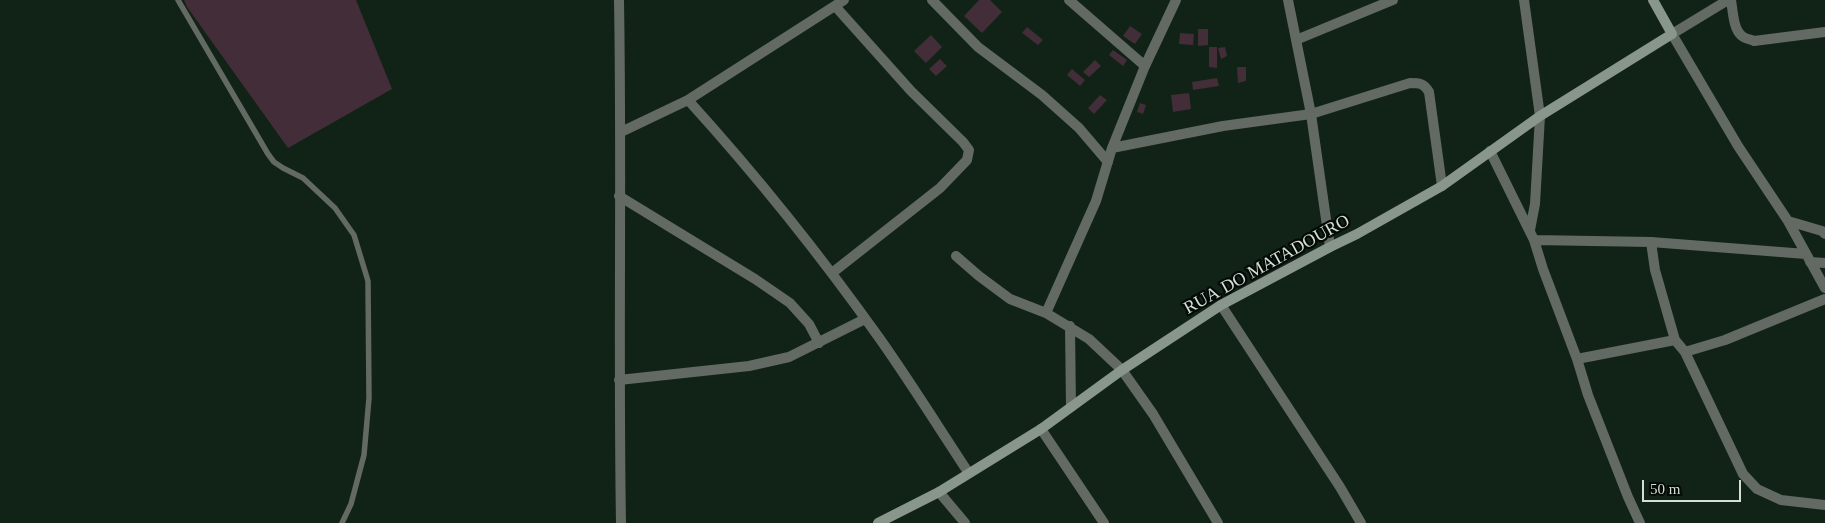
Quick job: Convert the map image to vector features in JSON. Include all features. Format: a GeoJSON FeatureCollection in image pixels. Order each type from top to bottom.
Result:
{"type":"FeatureCollection","features":[{"type":"Feature","properties":{"kind":"street"},"geometry":{"type":"LineString","coordinates":[[619,0],[621,132],[618,380],[621,523]]}},
{"type":"Feature","properties":{"kind":"street"},"geometry":{"type":"LineString","coordinates":[[932,0],[978,47],[1042,95],[1079,128],[1108,162]]}},
{"type":"Feature","properties":{"kind":"street"},"geometry":{"type":"LineString","coordinates":[[1069,0],[1145,66]]}},
{"type":"Feature","properties":{"kind":"street"},"geometry":{"type":"LineString","coordinates":[[1046,313],[1096,201],[1112,148],[1145,66],[1176,0]]}},
{"type":"Feature","properties":{"kind":"street"},"geometry":{"type":"LineString","coordinates":[[1288,0],[1312,114],[1330,246]]}},
{"type":"Feature","properties":{"kind":"street"},"geometry":{"type":"LineString","coordinates":[[1296,40],[1393,0]]}},
{"type":"Feature","properties":{"kind":"street"},"geometry":{"type":"LineString","coordinates":[[1524,0],[1540,116],[1532,235]]}},
{"type":"Feature","properties":{"kind":"street"},"geometry":{"type":"LineString","coordinates":[[1653,0],[1738,146],[1788,221],[1825,288]]}},
{"type":"Feature","properties":{"kind":"street"},"geometry":{"type":"LineString","coordinates":[[1672,34],[1730,0],[1738,31],[1742,37],[1754,41],[1825,32]]}},
{"type":"Feature","properties":{"kind":"street"},"geometry":{"type":"LineString","coordinates":[[621,132],[688,100],[840,3],[911,91],[969,150],[967,160],[940,188],[832,273]]}},
{"type":"Feature","properties":{"kind":"street","name":"RUA DO MATADOURO"},"geometry":{"type":"LineString","coordinates":[[878,523],[939,492],[968,472],[1041,430],[1122,370],[1221,305],[1330,246],[1357,234],[1442,186],[1540,116],[1672,34]]}},
{"type":"Feature","properties":{"kind":"street"},"geometry":{"type":"LineString","coordinates":[[1112,148],[1223,126],[1312,114],[1410,82],[1425,85],[1430,92],[1442,186]]}},
{"type":"Feature","properties":{"kind":"street"},"geometry":{"type":"LineString","coordinates":[[688,100],[716,130],[832,273],[880,339],[968,472]]}},
{"type":"Feature","properties":{"kind":"street"},"geometry":{"type":"LineString","coordinates":[[1490,151],[1532,235],[1588,395],[1628,498],[1640,523]]}},
{"type":"Feature","properties":{"kind":"street"},"geometry":{"type":"LineString","coordinates":[[619,196],[755,279],[790,303],[809,324],[819,343]]}},
{"type":"Feature","properties":{"kind":"street"},"geometry":{"type":"LineString","coordinates":[[1788,221],[1822,230],[1825,234]]}},
{"type":"Feature","properties":{"kind":"street"},"geometry":{"type":"LineString","coordinates":[[1532,235],[1651,242],[1808,258],[1825,263]]}},
{"type":"Feature","properties":{"kind":"street"},"geometry":{"type":"LineString","coordinates":[[1651,242],[1655,270],[1675,340],[1685,352],[1743,474],[1756,489],[1781,500],[1825,505]]}},
{"type":"Feature","properties":{"kind":"street"},"geometry":{"type":"LineString","coordinates":[[956,256],[1010,299],[1046,313],[1089,338],[1122,370],[1153,414],[1218,523]]}},
{"type":"Feature","properties":{"kind":"street"},"geometry":{"type":"LineString","coordinates":[[1685,352],[1725,340],[1825,298]]}},
{"type":"Feature","properties":{"kind":"street"},"geometry":{"type":"LineString","coordinates":[[1221,305],[1340,486],[1361,523]]}},
{"type":"Feature","properties":{"kind":"street"},"geometry":{"type":"LineString","coordinates":[[618,380],[749,366],[789,357],[864,319]]}},
{"type":"Feature","properties":{"kind":"street"},"geometry":{"type":"LineString","coordinates":[[1070,326],[1071,407]]}},
{"type":"Feature","properties":{"kind":"street"},"geometry":{"type":"LineString","coordinates":[[1577,360],[1675,340]]}},
{"type":"Feature","properties":{"kind":"street"},"geometry":{"type":"LineString","coordinates":[[1041,430],[1104,523]]}},
{"type":"Feature","properties":{"kind":"street"},"geometry":{"type":"LineString","coordinates":[[939,492],[965,523]]}},
{"type":"Feature","properties":{"kind":"lane"},"geometry":{"type":"LineString","coordinates":[[178,0],[274,162],[303,178],[335,208],[354,234],[368,281],[369,398],[364,455],[350,504],[342,523]]}},
{"type":"Feature","properties":{"kind":"building"},"geometry":{"type":"Polygon","coordinates":[[[184,0],[356,0],[392,89],[288,148],[187,7],[184,0]]]}},
{"type":"Feature","properties":{"kind":"building"},"geometry":{"type":"Polygon","coordinates":[[[979,0],[990,0],[1002,12],[982,33],[964,16],[979,0]]]}},
{"type":"Feature","properties":{"kind":"building"},"geometry":{"type":"Polygon","coordinates":[[[1130,26],[1142,34],[1135,44],[1123,36],[1130,26]]]}},
{"type":"Feature","properties":{"kind":"building"},"geometry":{"type":"Polygon","coordinates":[[[1027,27],[1043,40],[1038,45],[1022,33],[1027,27]]]}},
{"type":"Feature","properties":{"kind":"building"},"geometry":{"type":"Polygon","coordinates":[[[1198,29],[1208,29],[1208,45],[1198,46],[1198,29]]]}},
{"type":"Feature","properties":{"kind":"building"},"geometry":{"type":"Polygon","coordinates":[[[1180,33],[1194,34],[1193,45],[1179,44],[1180,33]]]}},
{"type":"Feature","properties":{"kind":"building"},"geometry":{"type":"Polygon","coordinates":[[[931,35],[942,47],[926,63],[914,51],[931,35]]]}},
{"type":"Feature","properties":{"kind":"building"},"geometry":{"type":"Polygon","coordinates":[[[1209,47],[1217,47],[1217,68],[1209,67],[1209,47]]]}},
{"type":"Feature","properties":{"kind":"building"},"geometry":{"type":"Polygon","coordinates":[[[1225,47],[1227,56],[1221,59],[1218,48],[1225,47]]]}},
{"type":"Feature","properties":{"kind":"building"},"geometry":{"type":"Polygon","coordinates":[[[1113,50],[1127,60],[1123,66],[1109,55],[1113,50]]]}},
{"type":"Feature","properties":{"kind":"building"},"geometry":{"type":"Polygon","coordinates":[[[940,59],[947,66],[936,76],[929,69],[940,59]]]}},
{"type":"Feature","properties":{"kind":"building"},"geometry":{"type":"Polygon","coordinates":[[[1095,60],[1101,66],[1089,77],[1083,72],[1095,60]]]}},
{"type":"Feature","properties":{"kind":"building"},"geometry":{"type":"Polygon","coordinates":[[[1237,67],[1246,67],[1246,81],[1238,83],[1237,67]]]}},
{"type":"Feature","properties":{"kind":"building"},"geometry":{"type":"Polygon","coordinates":[[[1072,69],[1085,80],[1080,86],[1067,75],[1072,69]]]}},
{"type":"Feature","properties":{"kind":"building"},"geometry":{"type":"Polygon","coordinates":[[[1217,78],[1219,86],[1193,90],[1192,82],[1217,78]]]}},
{"type":"Feature","properties":{"kind":"building"},"geometry":{"type":"Polygon","coordinates":[[[1189,93],[1191,109],[1173,112],[1171,95],[1189,93]]]}},
{"type":"Feature","properties":{"kind":"building"},"geometry":{"type":"Polygon","coordinates":[[[1100,95],[1107,100],[1094,114],[1088,108],[1100,95]]]}},
{"type":"Feature","properties":{"kind":"building"},"geometry":{"type":"Polygon","coordinates":[[[1140,103],[1146,105],[1143,114],[1137,112],[1140,103]]]}}]}
